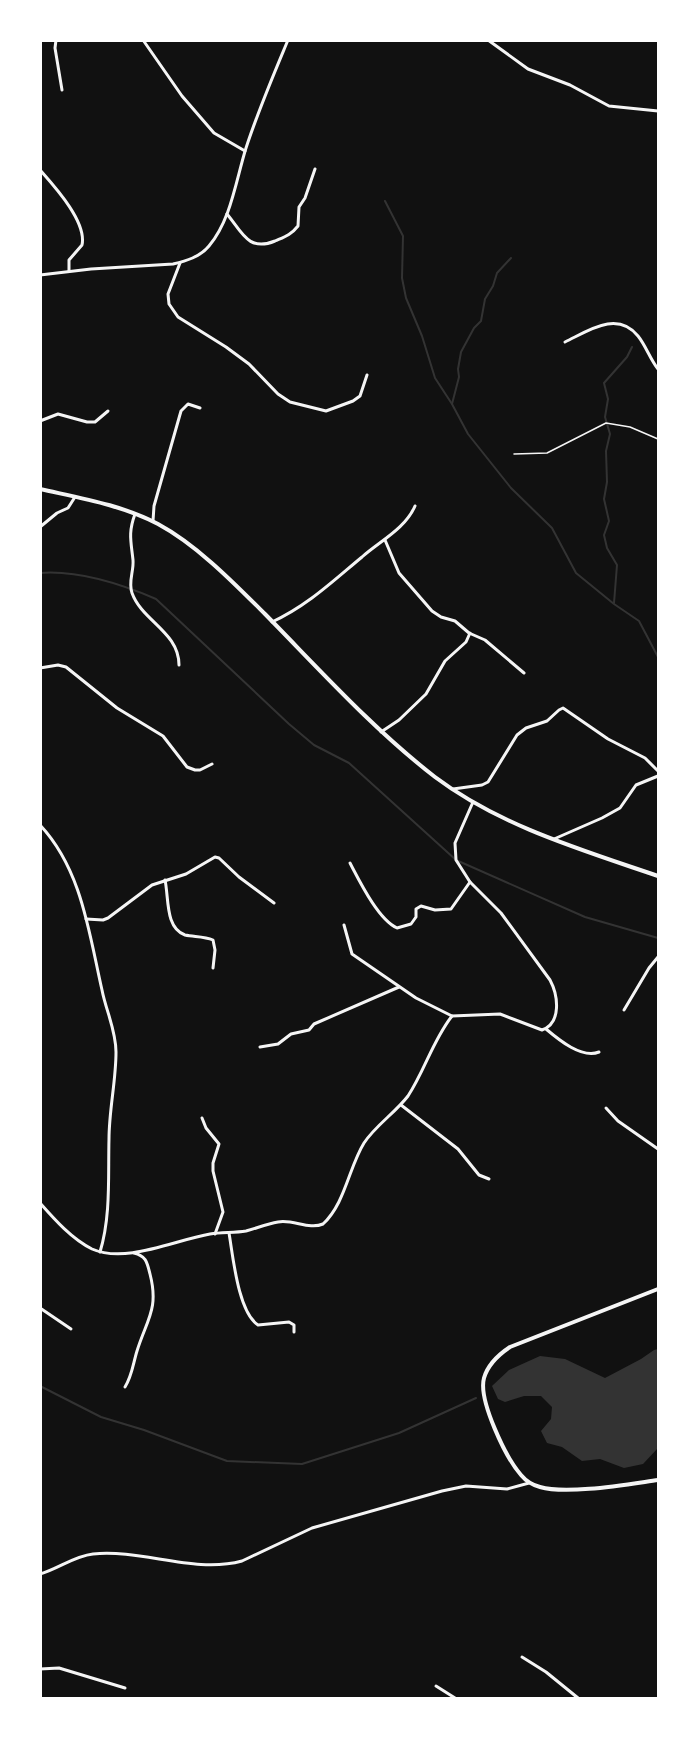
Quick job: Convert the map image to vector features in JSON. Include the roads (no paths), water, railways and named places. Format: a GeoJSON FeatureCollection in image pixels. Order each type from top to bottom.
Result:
{"type":"FeatureCollection","features":[{"type":"Feature","properties":{"kind":"street"},"geometry":{"type":"LineString","coordinates":[[56,40],[55,48],[62,90]]}},
{"type":"Feature","properties":{"kind":"street"},"geometry":{"type":"LineString","coordinates":[[143,40],[201,119],[214,133],[245,151]]}},
{"type":"Feature","properties":{"kind":"street"},"geometry":{"type":"LineString","coordinates":[[40,275],[180,263],[202,253],[218,233],[226,214],[263,99],[288,40]]}},
{"type":"Feature","properties":{"kind":"street"},"geometry":{"type":"LineString","coordinates":[[488,40],[528,69],[578,89],[603,104],[658,111]]}},
{"type":"Feature","properties":{"kind":"street"},"geometry":{"type":"LineString","coordinates":[[226,214],[251,243],[259,245],[284,238],[298,226],[299,207],[305,198],[315,169]]}},
{"type":"Feature","properties":{"kind":"street"},"geometry":{"type":"LineString","coordinates":[[40,170],[59,193],[82,230],[82,245],[69,260],[69,271]]}},
{"type":"Feature","properties":{"kind":"street"},"geometry":{"type":"LineString","coordinates":[[180,263],[167,299],[173,311],[188,325],[212,338],[249,364],[283,399],[327,411],[360,396],[367,375]]}},
{"type":"Feature","properties":{"kind":"street"},"geometry":{"type":"LineString","coordinates":[[564,342],[606,323],[616,322],[639,337],[658,369]]}},
{"type":"Feature","properties":{"kind":"street"},"geometry":{"type":"LineString","coordinates":[[153,521],[159,485],[181,411],[188,404],[200,408]]}},
{"type":"Feature","properties":{"kind":"street"},"geometry":{"type":"LineString","coordinates":[[40,421],[58,414],[95,422],[108,411]]}},
{"type":"Feature","properties":{"kind":"street"},"geometry":{"type":"LineString","coordinates":[[40,489],[135,513],[153,521],[183,540],[218,569],[381,732],[436,777],[473,802],[524,827],[658,876]]}},
{"type":"Feature","properties":{"kind":"street"},"geometry":{"type":"LineString","coordinates":[[40,527],[57,513],[68,508],[75,497]]}},
{"type":"Feature","properties":{"kind":"street"},"geometry":{"type":"LineString","coordinates":[[272,622],[297,610],[373,547],[385,540],[409,516],[415,506]]}},
{"type":"Feature","properties":{"kind":"street"},"geometry":{"type":"LineString","coordinates":[[135,513],[129,533],[134,566],[130,588],[137,603],[177,647],[179,665]]}},
{"type":"Feature","properties":{"kind":"street"},"geometry":{"type":"LineString","coordinates":[[385,540],[399,573],[422,600],[441,617],[455,621],[470,633],[484,640],[524,673]]}},
{"type":"Feature","properties":{"kind":"street"},"geometry":{"type":"LineString","coordinates":[[381,732],[399,720],[426,694],[445,661],[466,642],[470,633]]}},
{"type":"Feature","properties":{"kind":"street"},"geometry":{"type":"LineString","coordinates":[[40,668],[58,664],[66,668],[117,708],[147,728],[159,733],[182,762],[191,769],[200,770],[212,764]]}},
{"type":"Feature","properties":{"kind":"street"},"geometry":{"type":"LineString","coordinates":[[453,789],[488,782],[517,735],[526,728],[547,721],[561,709],[566,709],[608,739],[645,758],[658,771]]}},
{"type":"Feature","properties":{"kind":"street"},"geometry":{"type":"LineString","coordinates":[[554,838],[620,808],[636,785],[658,776]]}},
{"type":"Feature","properties":{"kind":"street"},"geometry":{"type":"LineString","coordinates":[[473,802],[454,848],[456,860],[470,882],[501,914],[554,988],[557,1002],[555,1012],[551,1023],[545,1029]]}},
{"type":"Feature","properties":{"kind":"street"},"geometry":{"type":"LineString","coordinates":[[40,825],[50,835],[67,863],[86,919],[116,1050],[109,1130],[106,1232],[100,1252]]}},
{"type":"Feature","properties":{"kind":"street"},"geometry":{"type":"LineString","coordinates":[[86,919],[108,918],[143,891],[165,880],[186,874],[213,857],[218,857],[239,877],[274,903]]}},
{"type":"Feature","properties":{"kind":"street"},"geometry":{"type":"LineString","coordinates":[[350,863],[376,906],[397,928],[411,924],[416,917],[416,909],[421,906],[435,910],[451,909],[470,882]]}},
{"type":"Feature","properties":{"kind":"street"},"geometry":{"type":"LineString","coordinates":[[165,880],[174,928],[181,934],[213,940],[215,950],[213,968]]}},
{"type":"Feature","properties":{"kind":"street"},"geometry":{"type":"LineString","coordinates":[[344,925],[352,954],[416,998],[452,1016],[500,1014],[545,1029],[584,1054],[592,1055],[599,1052]]}},
{"type":"Feature","properties":{"kind":"street"},"geometry":{"type":"LineString","coordinates":[[624,1010],[648,968],[658,957]]}},
{"type":"Feature","properties":{"kind":"street"},"geometry":{"type":"LineString","coordinates":[[260,1047],[279,1044],[291,1034],[309,1030],[314,1024],[399,987]]}},
{"type":"Feature","properties":{"kind":"street"},"geometry":{"type":"LineString","coordinates":[[40,1203],[65,1230],[83,1243],[100,1252],[111,1254],[215,1234],[249,1230],[281,1221],[312,1226],[323,1224],[331,1215],[346,1185],[363,1144],[401,1105],[413,1088],[437,1036],[452,1016]]}},
{"type":"Feature","properties":{"kind":"street"},"geometry":{"type":"LineString","coordinates":[[401,1105],[458,1149],[479,1175],[489,1179]]}},
{"type":"Feature","properties":{"kind":"street"},"geometry":{"type":"LineString","coordinates":[[606,1108],[618,1121],[658,1149]]}},
{"type":"Feature","properties":{"kind":"street"},"geometry":{"type":"LineString","coordinates":[[202,1118],[206,1128],[219,1144],[213,1171],[223,1212],[215,1234]]}},
{"type":"Feature","properties":{"kind":"street"},"geometry":{"type":"LineString","coordinates":[[230,1233],[244,1305],[252,1320],[258,1325],[289,1322],[294,1325],[294,1332]]}},
{"type":"Feature","properties":{"kind":"street"},"geometry":{"type":"LineString","coordinates":[[125,1387],[131,1378],[137,1351],[151,1315],[154,1296],[145,1259],[128,1252]]}},
{"type":"Feature","properties":{"kind":"street"},"geometry":{"type":"LineString","coordinates":[[658,1289],[510,1347],[493,1360],[484,1378],[484,1398],[504,1447],[515,1468],[529,1483],[548,1489],[568,1489],[658,1480]]}},
{"type":"Feature","properties":{"kind":"street"},"geometry":{"type":"LineString","coordinates":[[40,1308],[71,1329]]}},
{"type":"Feature","properties":{"kind":"street"},"geometry":{"type":"LineString","coordinates":[[40,1574],[80,1557],[98,1554],[202,1564],[231,1564],[312,1528],[442,1491],[466,1486],[507,1489],[529,1483]]}},
{"type":"Feature","properties":{"kind":"street"},"geometry":{"type":"LineString","coordinates":[[522,1657],[561,1683],[578,1698]]}},
{"type":"Feature","properties":{"kind":"street"},"geometry":{"type":"LineString","coordinates":[[40,1669],[59,1668],[124,1688]]}},
{"type":"Feature","properties":{"kind":"street"},"geometry":{"type":"LineString","coordinates":[[435,1686],[455,1698]]}},
{"type":"Feature","properties":{"kind":"waterway"},"geometry":{"type":"LineString","coordinates":[[385,201],[403,236],[402,278],[406,298],[422,336],[435,378],[468,434],[511,488],[552,528],[576,573],[639,621],[658,657]]}},
{"type":"Feature","properties":{"kind":"waterway"},"geometry":{"type":"LineString","coordinates":[[452,404],[459,377],[461,352],[474,328],[481,321],[485,299],[493,286],[497,273],[511,258]]}},
{"type":"Feature","properties":{"kind":"waterway"},"geometry":{"type":"LineString","coordinates":[[614,603],[617,565],[607,548],[604,535],[609,521],[604,499],[607,482],[606,451],[610,434],[605,417],[608,399],[604,383],[627,357],[632,347]]}},
{"type":"Feature","properties":{"kind":"waterway"},"geometry":{"type":"LineString","coordinates":[[40,573],[70,574],[100,579],[156,599],[289,724],[314,745],[349,763],[456,860],[585,917],[658,938]]}},
{"type":"Feature","properties":{"kind":"waterway"},"geometry":{"type":"LineString","coordinates":[[40,1386],[101,1417],[144,1430],[227,1461],[302,1464],[399,1433],[476,1398]]}}]}
